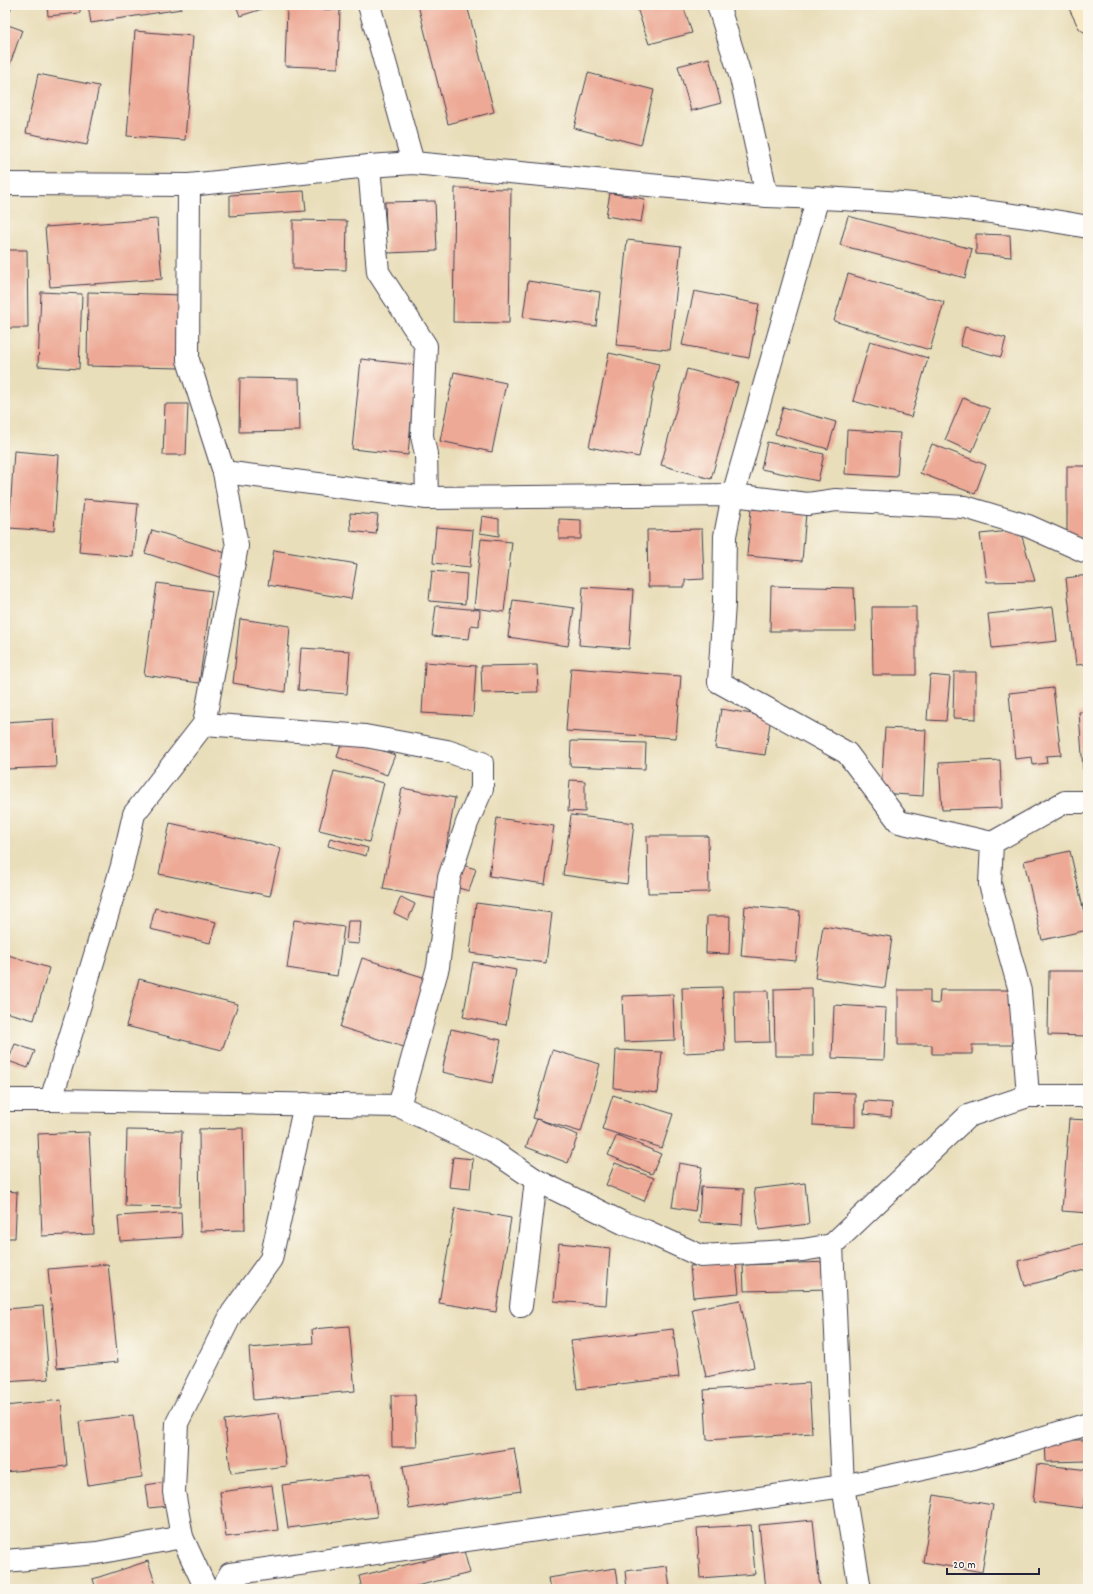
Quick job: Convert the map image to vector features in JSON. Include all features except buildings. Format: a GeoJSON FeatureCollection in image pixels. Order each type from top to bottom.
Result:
{"type":"FeatureCollection","features":[{"type":"Feature","properties":{"kind":"main road"},"geometry":{"type":"LineString","coordinates":[[1080,5],[1088,21]]}},
{"type":"Feature","properties":{"kind":"street"},"geometry":{"type":"LineString","coordinates":[[369,5],[414,163]]}},
{"type":"Feature","properties":{"kind":"street"},"geometry":{"type":"LineString","coordinates":[[718,5],[741,78],[767,196]]}},
{"type":"Feature","properties":{"kind":"street"},"geometry":{"type":"LineString","coordinates":[[5,184],[190,185],[369,166],[414,163],[767,196],[818,197],[936,205],[1088,227]]}},
{"type":"Feature","properties":{"kind":"street"},"geometry":{"type":"LineString","coordinates":[[369,166],[378,272],[426,346],[422,436],[426,454],[427,498]]}},
{"type":"Feature","properties":{"kind":"street"},"geometry":{"type":"LineString","coordinates":[[51,1100],[122,866],[134,814],[204,724],[238,546],[224,472],[188,360],[190,185]]}},
{"type":"Feature","properties":{"kind":"street"},"geometry":{"type":"LineString","coordinates":[[818,197],[733,495],[725,536],[724,603],[719,682],[847,753],[899,822],[992,843],[1065,802],[1088,802]]}},
{"type":"Feature","properties":{"kind":"street"},"geometry":{"type":"LineString","coordinates":[[224,472],[427,498],[733,495],[808,504],[836,500],[965,507],[1028,526],[1084,551],[1088,551]]}},
{"type":"Feature","properties":{"kind":"street"},"geometry":{"type":"LineString","coordinates":[[204,724],[365,736],[447,751],[482,763],[482,789],[467,823],[448,878],[438,967],[399,1106]]}},
{"type":"Feature","properties":{"kind":"street"},"geometry":{"type":"LineString","coordinates":[[992,843],[990,884],[1020,991],[1028,1096]]}},
{"type":"Feature","properties":{"kind":"street"},"geometry":{"type":"LineString","coordinates":[[5,1100],[399,1106],[493,1151],[536,1180],[624,1223],[646,1231],[701,1256],[803,1250],[832,1245],[968,1116],[1028,1096],[1088,1096]]}},
{"type":"Feature","properties":{"kind":"street"},"geometry":{"type":"LineString","coordinates":[[206,1589],[182,1537],[174,1492],[177,1423],[232,1313],[271,1259],[305,1104]]}},
{"type":"Feature","properties":{"kind":"street"},"geometry":{"type":"LineString","coordinates":[[521,1306],[536,1180]]}},
{"type":"Feature","properties":{"kind":"street"},"geometry":{"type":"LineString","coordinates":[[832,1245],[843,1486],[860,1589]]}},
{"type":"Feature","properties":{"kind":"street"},"geometry":{"type":"LineString","coordinates":[[222,1589],[230,1574],[843,1486],[974,1458],[1088,1424]]}},
{"type":"Feature","properties":{"kind":"street"},"geometry":{"type":"LineString","coordinates":[[5,1562],[97,1553],[182,1537]]}}]}
